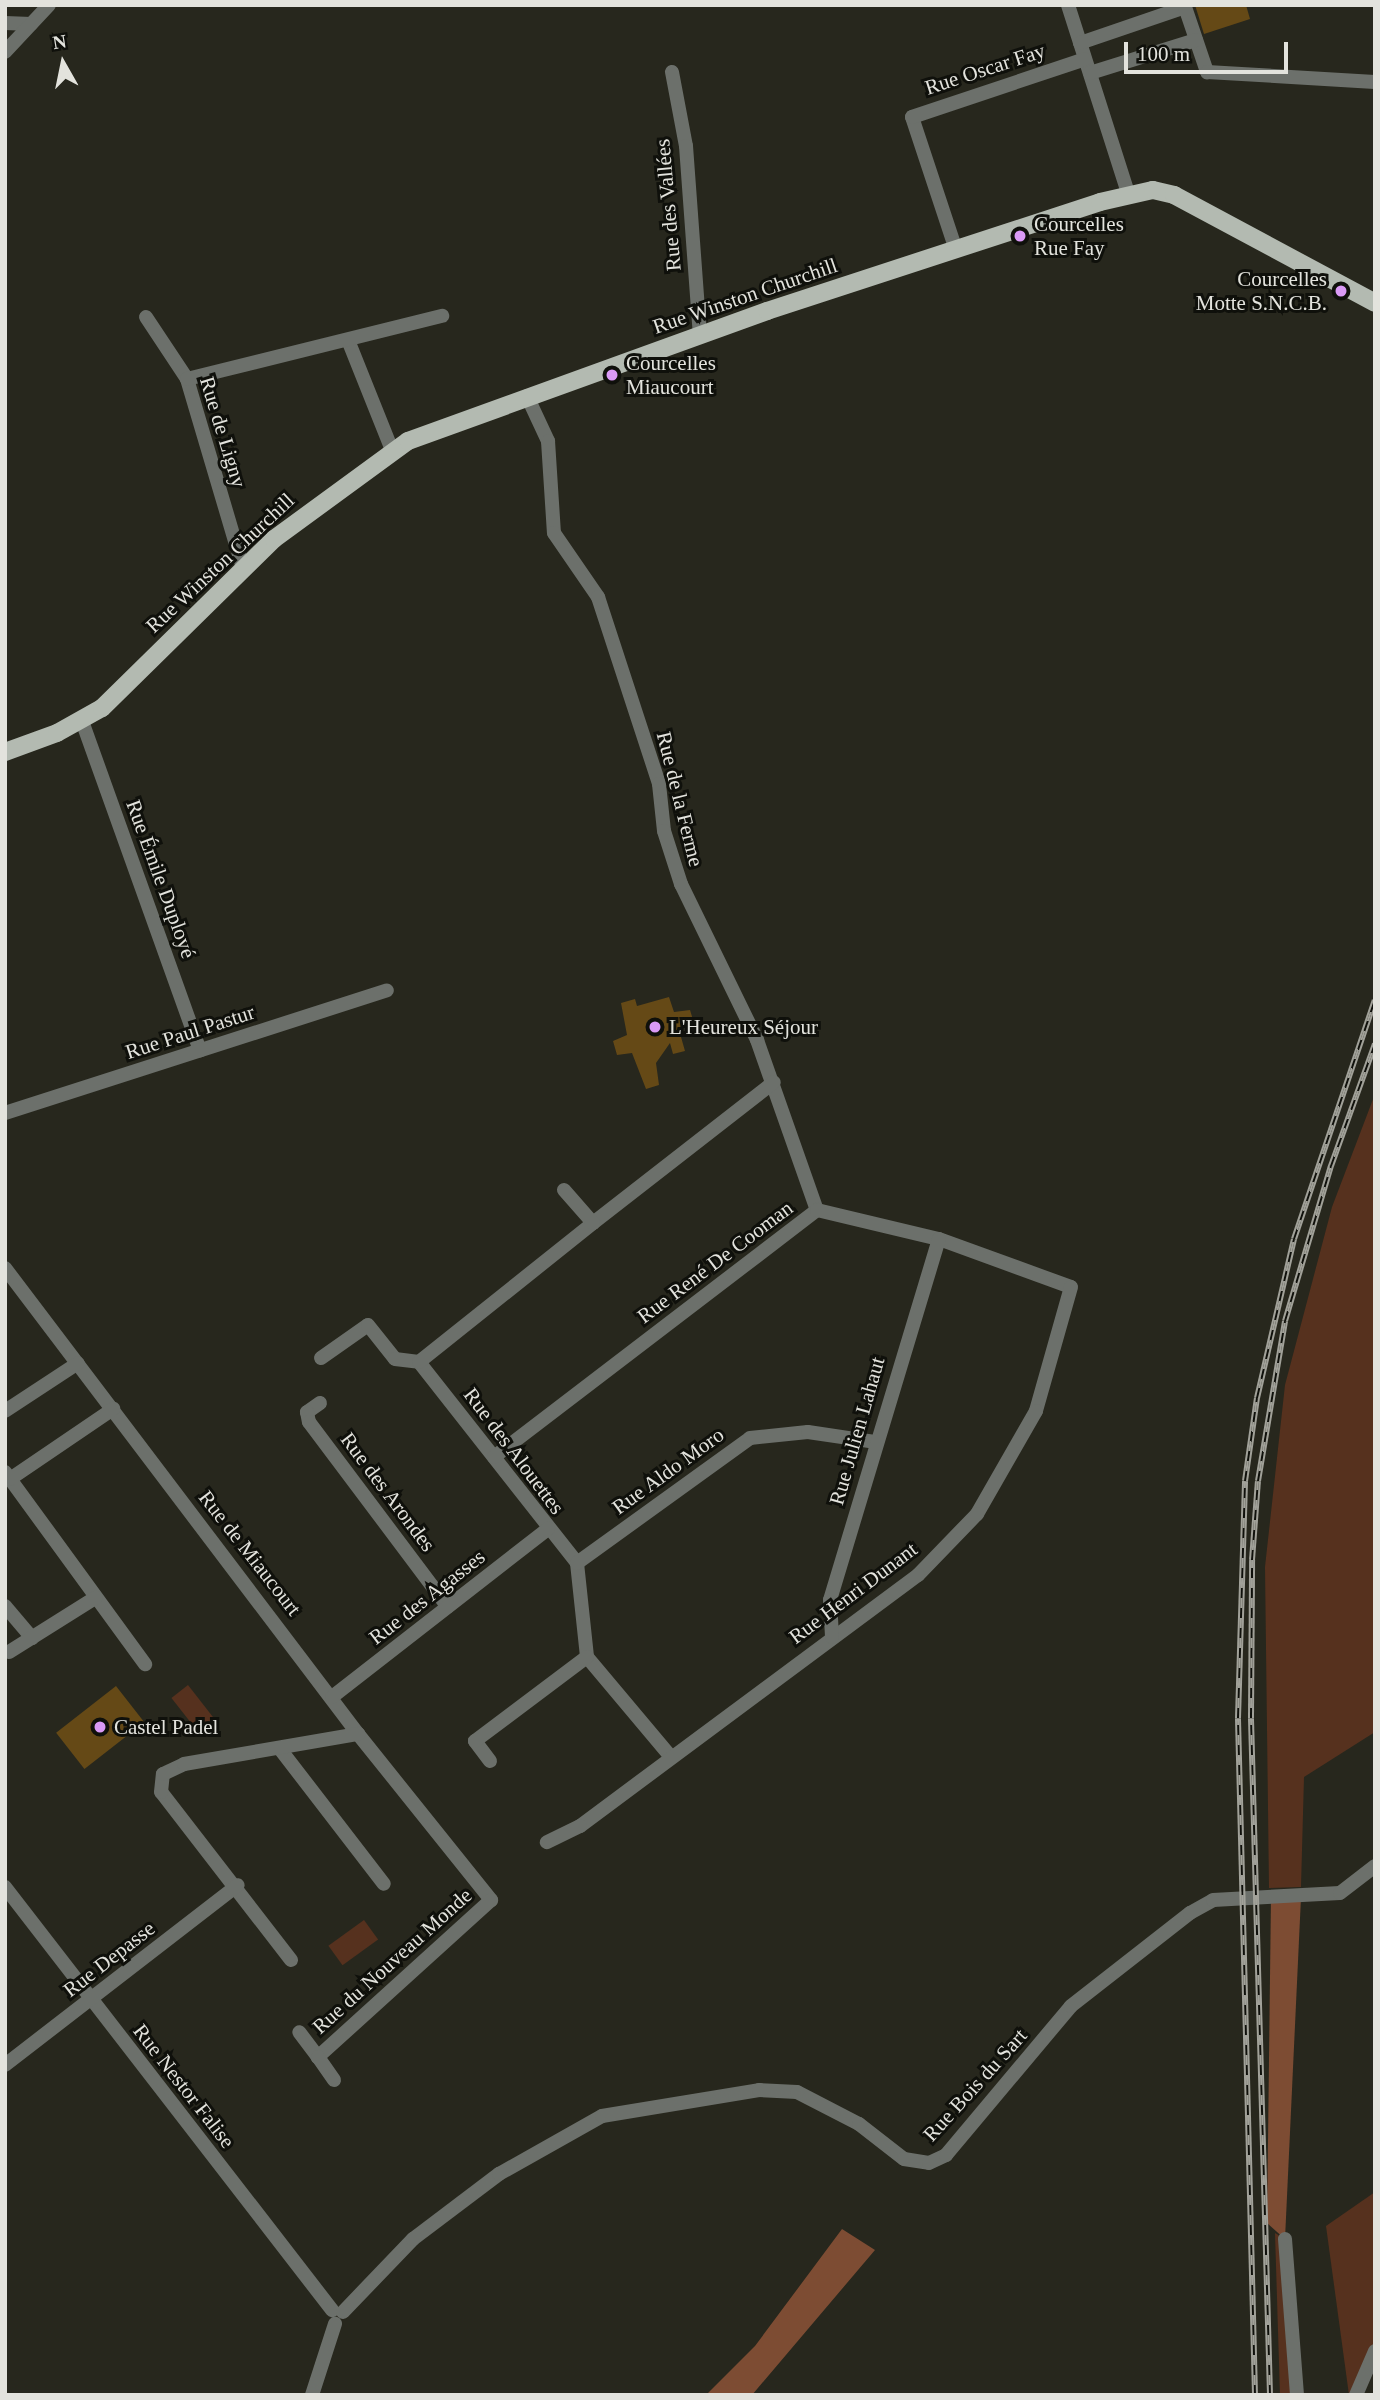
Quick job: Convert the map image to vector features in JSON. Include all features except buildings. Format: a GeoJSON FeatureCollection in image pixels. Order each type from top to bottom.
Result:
{"type":"FeatureCollection","features":[{"type":"Feature","properties":{"kind":"main road","name":"Rue Winston Churchill"},"geometry":{"type":"LineString","coordinates":[[5,751],[82,721],[102,708],[243,568],[324,499],[392,450],[527,396],[700,335],[1128,193],[1153,190],[1174,195],[1375,303]]}},
{"type":"Feature","properties":{"kind":"street"},"geometry":{"type":"LineString","coordinates":[[5,51],[49,5]]}},
{"type":"Feature","properties":{"kind":"street"},"geometry":{"type":"LineString","coordinates":[[1068,5],[1128,193]]}},
{"type":"Feature","properties":{"kind":"street"},"geometry":{"type":"LineString","coordinates":[[1080,43],[1185,7],[1208,72],[1375,82]]}},
{"type":"Feature","properties":{"kind":"street"},"geometry":{"type":"LineString","coordinates":[[5,23],[30,24]]}},
{"type":"Feature","properties":{"kind":"street"},"geometry":{"type":"LineString","coordinates":[[1090,74],[1196,40]]}},
{"type":"Feature","properties":{"kind":"street","name":"Rue Oscar Fay"},"geometry":{"type":"LineString","coordinates":[[956,250],[912,117],[1085,59]]}},
{"type":"Feature","properties":{"kind":"street","name":"Rue des Vallées"},"geometry":{"type":"LineString","coordinates":[[672,72],[685,146],[700,335]]}},
{"type":"Feature","properties":{"kind":"street"},"geometry":{"type":"LineString","coordinates":[[187,379],[442,316]]}},
{"type":"Feature","properties":{"kind":"street","name":"Rue de Ligny"},"geometry":{"type":"LineString","coordinates":[[146,317],[187,379],[243,568]]}},
{"type":"Feature","properties":{"kind":"street"},"geometry":{"type":"LineString","coordinates":[[348,340],[392,450]]}},
{"type":"Feature","properties":{"kind":"street","name":"Rue de la Ferme"},"geometry":{"type":"LineString","coordinates":[[527,396],[548,441],[554,533],[598,597],[659,784],[677,875],[774,1082],[817,1210]]}},
{"type":"Feature","properties":{"kind":"street","name":"Rue Émile Duployé"},"geometry":{"type":"LineString","coordinates":[[82,721],[200,1051]]}},
{"type":"Feature","properties":{"kind":"street","name":"Rue Paul Pastur"},"geometry":{"type":"LineString","coordinates":[[5,1113],[387,990]]}},
{"type":"Feature","properties":{"kind":"street"},"geometry":{"type":"LineString","coordinates":[[321,1359],[368,1325],[395,1359],[418,1362],[774,1082]]}},
{"type":"Feature","properties":{"kind":"street"},"geometry":{"type":"LineString","coordinates":[[564,1190],[593,1223]]}},
{"type":"Feature","properties":{"kind":"street","name":"Rue René De Cooman"},"geometry":{"type":"LineString","coordinates":[[494,1457],[817,1210],[939,1240],[1071,1287]]}},
{"type":"Feature","properties":{"kind":"street","name":"Rue Julien Lahaut"},"geometry":{"type":"LineString","coordinates":[[832,1637],[830,1600],[939,1240]]}},
{"type":"Feature","properties":{"kind":"street","name":"Rue de Miaucourt"},"geometry":{"type":"LineString","coordinates":[[5,1268],[358,1734],[462,1863]]}},
{"type":"Feature","properties":{"kind":"street","name":"Rue Henri Dunant"},"geometry":{"type":"LineString","coordinates":[[547,1842],[580,1826],[918,1575],[977,1514],[1036,1410],[1071,1287]]}},
{"type":"Feature","properties":{"kind":"street","name":"Rue des Alouettes"},"geometry":{"type":"LineString","coordinates":[[418,1362],[577,1563]]}},
{"type":"Feature","properties":{"kind":"street"},"geometry":{"type":"LineString","coordinates":[[5,1411],[78,1363]]}},
{"type":"Feature","properties":{"kind":"street","name":"Rue des Arondes"},"geometry":{"type":"LineString","coordinates":[[320,1403],[307,1412],[309,1422],[448,1607]]}},
{"type":"Feature","properties":{"kind":"street"},"geometry":{"type":"LineString","coordinates":[[113,1409],[8,1476],[145,1664]]}},
{"type":"Feature","properties":{"kind":"street","name":"Rue Aldo Moro"},"geometry":{"type":"LineString","coordinates":[[577,1563],[750,1438],[808,1432],[876,1442]]}},
{"type":"Feature","properties":{"kind":"street","name":"Rue des Agasses"},"geometry":{"type":"LineString","coordinates":[[332,1697],[548,1529]]}},
{"type":"Feature","properties":{"kind":"street"},"geometry":{"type":"LineString","coordinates":[[577,1563],[587,1657],[671,1757]]}},
{"type":"Feature","properties":{"kind":"street"},"geometry":{"type":"LineString","coordinates":[[9,1652],[95,1598]]}},
{"type":"Feature","properties":{"kind":"street"},"geometry":{"type":"LineString","coordinates":[[5,1606],[32,1638]]}},
{"type":"Feature","properties":{"kind":"street"},"geometry":{"type":"LineString","coordinates":[[490,1761],[475,1741],[587,1657]]}},
{"type":"Feature","properties":{"kind":"street"},"geometry":{"type":"LineString","coordinates":[[291,1960],[238,1885],[161,1792],[163,1774],[184,1765],[358,1734]]}},
{"type":"Feature","properties":{"kind":"street"},"geometry":{"type":"LineString","coordinates":[[280,1749],[384,1884]]}},
{"type":"Feature","properties":{"kind":"street","name":"Rue du Nouveau Monde"},"geometry":{"type":"LineString","coordinates":[[318,2057],[491,1900],[462,1863]]}},
{"type":"Feature","properties":{"kind":"street","name":"Rue Bois du Sart"},"geometry":{"type":"LineString","coordinates":[[312,2395],[337,2315],[413,2239],[478,2190],[602,2116],[759,2090],[797,2092],[832,2107],[904,2159],[929,2163],[946,2155],[1071,2006],[1213,1900],[1340,1893],[1375,1866]]}},
{"type":"Feature","properties":{"kind":"street","name":"Rue Depasse"},"geometry":{"type":"LineString","coordinates":[[5,2065],[90,2002],[238,1885]]}},
{"type":"Feature","properties":{"kind":"street","name":"Rue Nestor Falise"},"geometry":{"type":"LineString","coordinates":[[5,1887],[90,2002],[337,2315]]}},
{"type":"Feature","properties":{"kind":"street","name":"Rue du Nouveau Monde"},"geometry":{"type":"LineString","coordinates":[[299,2032],[334,2080]]}},
{"type":"Feature","properties":{"kind":"street"},"geometry":{"type":"LineString","coordinates":[[1285,2239],[1297,2395]]}},
{"type":"Feature","properties":{"kind":"street"},"geometry":{"type":"LineString","coordinates":[[1356,2395],[1375,2351]]}},
{"type":"Feature","properties":{"kind":"shaded area"},"geometry":{"type":"Polygon","coordinates":[[[1375,1094],[1375,1732],[1304,1777],[1301,1887],[1269,1888],[1265,1567],[1285,1385],[1332,1207],[1375,1094]]]}},
{"type":"Feature","properties":{"kind":"shaded area"},"geometry":{"type":"Polygon","coordinates":[[[188,1685],[215,1720],[199,1733],[171,1698],[188,1685]]]}},
{"type":"Feature","properties":{"kind":"shaded area"},"geometry":{"type":"Polygon","coordinates":[[[1271,1896],[1301,1897],[1285,2239],[1267,2223],[1271,1896]]]}},
{"type":"Feature","properties":{"kind":"shaded area"},"geometry":{"type":"Polygon","coordinates":[[[364,1920],[378,1939],[343,1965],[328,1946],[364,1920]]]}},
{"type":"Feature","properties":{"kind":"shaded area"},"geometry":{"type":"Polygon","coordinates":[[[1375,2192],[1375,2342],[1349,2395],[1326,2226],[1375,2192]]]}},
{"type":"Feature","properties":{"kind":"shaded area"},"geometry":{"type":"Polygon","coordinates":[[[842,2229],[875,2250],[752,2395],[706,2395],[755,2346],[842,2229]]]}},
{"type":"Feature","properties":{"kind":"shaded area"},"geometry":{"type":"Polygon","coordinates":[[[1275,2233],[1285,2239],[1294,2395],[1280,2395],[1275,2233]]]}},
{"type":"Feature","properties":{"kind":"railway"},"geometry":{"type":"LineString","coordinates":[[1255,2395],[1238,1718],[1245,1481],[1257,1398],[1294,1239],[1375,1000]]}},
{"type":"Feature","properties":{"kind":"railway"},"geometry":{"type":"LineString","coordinates":[[1270,2395],[1251,1718],[1252,1560],[1258,1481],[1285,1321],[1331,1166],[1375,1044]]}},
{"type":"Feature","properties":{"kind":"place","name":"Courcelles Rue Fay"},"geometry":{"type":"Point","coordinates":[1020,236]}},
{"type":"Feature","properties":{"kind":"place","name":"Courcelles Motte S.N.C.B."},"geometry":{"type":"Point","coordinates":[1341,291]}},
{"type":"Feature","properties":{"kind":"place","name":"Courcelles Miaucourt"},"geometry":{"type":"Point","coordinates":[612,375]}},
{"type":"Feature","properties":{"kind":"place","name":"L'Heureux Séjour"},"geometry":{"type":"Point","coordinates":[655,1027]}},
{"type":"Feature","properties":{"kind":"place","name":"Castel Padel"},"geometry":{"type":"Point","coordinates":[100,1727]}}]}
